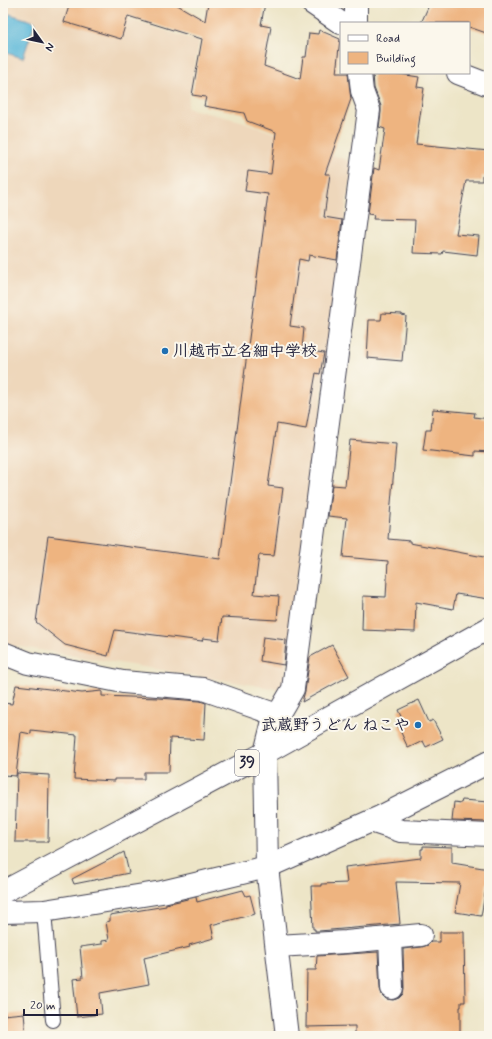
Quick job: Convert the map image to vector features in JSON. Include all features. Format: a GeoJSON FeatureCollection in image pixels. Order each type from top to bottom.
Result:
{"type":"FeatureCollection","features":[{"type":"Feature","properties":{"kind":"street"},"geometry":{"type":"LineString","coordinates":[[312,3],[340,22]]}},
{"type":"Feature","properties":{"kind":"street"},"geometry":{"type":"LineString","coordinates":[[356,3],[356,22]]}},
{"type":"Feature","properties":{"kind":"street"},"geometry":{"type":"LineString","coordinates":[[287,1036],[267,867],[265,753],[272,725],[293,689],[369,110],[362,90],[360,74]]}},
{"type":"Feature","properties":{"kind":"street"},"geometry":{"type":"LineString","coordinates":[[461,74],[489,85]]}},
{"type":"Feature","properties":{"kind":"street","name":"39"},"geometry":{"type":"LineString","coordinates":[[3,892],[265,753],[489,628]]}},
{"type":"Feature","properties":{"kind":"street"},"geometry":{"type":"LineString","coordinates":[[3,653],[28,664],[123,682],[204,689],[277,715]]}},
{"type":"Feature","properties":{"kind":"street"},"geometry":{"type":"LineString","coordinates":[[3,912],[44,911],[162,892],[267,867],[371,821],[489,762]]}},
{"type":"Feature","properties":{"kind":"street"},"geometry":{"type":"LineString","coordinates":[[371,821],[401,831],[489,835]]}},
{"type":"Feature","properties":{"kind":"street"},"geometry":{"type":"LineString","coordinates":[[277,946],[346,942],[421,935]]}},
{"type":"Feature","properties":{"kind":"street"},"geometry":{"type":"LineString","coordinates":[[390,938],[392,988]]}},
{"type":"Feature","properties":{"kind":"lane"},"geometry":{"type":"LineString","coordinates":[[44,911],[52,1020]]}},
{"type":"Feature","properties":{"kind":"shaded area","name":"川越市立名細中学校"},"geometry":{"type":"Polygon","coordinates":[[[3,3],[75,3],[199,41],[187,108],[241,121],[352,162],[283,690],[3,644],[3,3]]]}},
{"type":"Feature","properties":{"kind":"water"},"geometry":{"type":"Polygon","coordinates":[[[3,12],[35,22],[23,58],[3,52],[3,12]]]}},
{"type":"Feature","properties":{"kind":"building"},"geometry":{"type":"Polygon","coordinates":[[[70,3],[174,3],[205,21],[208,3],[265,3],[261,25],[271,27],[264,66],[300,79],[303,57],[306,57],[309,33],[318,34],[319,30],[340,39],[336,73],[348,74],[351,99],[325,174],[330,174],[324,217],[342,220],[337,260],[309,255],[308,261],[299,259],[290,326],[304,328],[302,350],[324,353],[320,374],[316,373],[306,429],[277,424],[268,486],[283,488],[274,556],[259,555],[254,594],[279,596],[277,620],[222,617],[219,640],[203,638],[202,641],[115,630],[108,656],[65,645],[36,622],[48,536],[220,559],[268,194],[245,191],[248,171],[271,174],[276,132],[247,121],[244,113],[204,106],[206,97],[192,95],[202,39],[128,16],[121,39],[64,22],[70,3]]]}},
{"type":"Feature","properties":{"kind":"building"},"geometry":{"type":"Polygon","coordinates":[[[430,3],[489,3],[489,34],[470,27],[470,22],[421,22],[430,3]]]}},
{"type":"Feature","properties":{"kind":"building"},"geometry":{"type":"Polygon","coordinates":[[[373,74],[400,74],[419,77],[417,87],[424,88],[416,144],[489,151],[487,177],[482,176],[482,181],[466,181],[456,234],[479,236],[477,255],[443,251],[442,254],[413,253],[415,220],[373,219],[374,215],[368,214],[374,168],[379,170],[385,129],[379,127],[381,106],[374,88],[373,74]]]}},
{"type":"Feature","properties":{"kind":"building"},"geometry":{"type":"Polygon","coordinates":[[[382,313],[402,314],[406,316],[402,361],[367,358],[369,320],[381,320],[382,313]]]}},
{"type":"Feature","properties":{"kind":"building"},"geometry":{"type":"Polygon","coordinates":[[[433,409],[475,413],[474,417],[489,419],[489,452],[475,451],[475,456],[423,450],[426,430],[431,430],[433,409]]]}},
{"type":"Feature","properties":{"kind":"building"},"geometry":{"type":"Polygon","coordinates":[[[350,440],[396,444],[388,539],[410,541],[410,543],[489,558],[489,599],[456,594],[453,609],[416,602],[415,632],[362,630],[363,596],[386,597],[388,561],[343,557],[347,518],[328,516],[332,485],[345,486],[350,440]]]}},
{"type":"Feature","properties":{"kind":"building"},"geometry":{"type":"Polygon","coordinates":[[[263,637],[286,640],[284,665],[260,661],[263,637]]]}},
{"type":"Feature","properties":{"kind":"building"},"geometry":{"type":"Polygon","coordinates":[[[332,645],[349,676],[302,702],[310,657],[332,645]]]}},
{"type":"Feature","properties":{"kind":"building"},"geometry":{"type":"Polygon","coordinates":[[[16,685],[82,693],[102,691],[102,696],[200,701],[206,703],[204,740],[170,738],[169,772],[144,772],[144,779],[115,779],[115,781],[74,779],[77,735],[31,730],[31,734],[21,732],[16,776],[3,775],[3,703],[12,704],[16,685]]]}},
{"type":"Feature","properties":{"kind":"building","name":"武蔵野うどん ねこや"},"geometry":{"type":"Polygon","coordinates":[[[419,700],[429,722],[433,720],[443,739],[426,747],[423,741],[408,748],[398,726],[404,723],[398,710],[419,700]]]}},
{"type":"Feature","properties":{"kind":"building"},"geometry":{"type":"Polygon","coordinates":[[[17,773],[49,775],[48,842],[15,842],[17,773]]]}},
{"type":"Feature","properties":{"kind":"building"},"geometry":{"type":"Polygon","coordinates":[[[462,800],[489,802],[489,822],[452,821],[454,802],[461,803],[462,800]]]}},
{"type":"Feature","properties":{"kind":"building"},"geometry":{"type":"Polygon","coordinates":[[[423,846],[452,847],[452,863],[489,869],[489,883],[487,883],[481,916],[455,912],[460,883],[396,882],[400,924],[319,931],[315,931],[315,929],[313,929],[311,886],[347,883],[345,867],[421,858],[421,849],[423,849],[423,846]]]}},
{"type":"Feature","properties":{"kind":"building"},"geometry":{"type":"Polygon","coordinates":[[[124,852],[129,873],[74,884],[72,879],[124,852]]]}},
{"type":"Feature","properties":{"kind":"building"},"geometry":{"type":"Polygon","coordinates":[[[243,890],[246,896],[250,895],[255,914],[211,925],[214,938],[189,945],[190,947],[144,958],[149,984],[100,993],[102,1014],[77,1017],[73,979],[83,978],[80,947],[102,944],[102,941],[109,940],[106,922],[110,921],[110,915],[166,906],[166,904],[196,897],[197,902],[243,890]]]}},
{"type":"Feature","properties":{"kind":"building"},"geometry":{"type":"Polygon","coordinates":[[[440,932],[464,932],[465,1002],[461,1002],[460,1007],[460,1036],[355,1036],[355,1026],[306,1027],[307,970],[316,970],[317,956],[378,952],[380,989],[382,995],[386,999],[393,1000],[399,998],[403,994],[403,949],[422,947],[431,942],[440,942],[440,932]]]}},
{"type":"Feature","properties":{"kind":"building"},"geometry":{"type":"Polygon","coordinates":[[[24,1013],[26,1036],[3,1036],[3,1015],[24,1013]]]}},
{"type":"Feature","properties":{"kind":"place","name":"川越市立名細中学校"},"geometry":{"type":"Point","coordinates":[165,351]}},
{"type":"Feature","properties":{"kind":"place","name":"武蔵野うどん ねこや"},"geometry":{"type":"Point","coordinates":[418,725]}}]}
